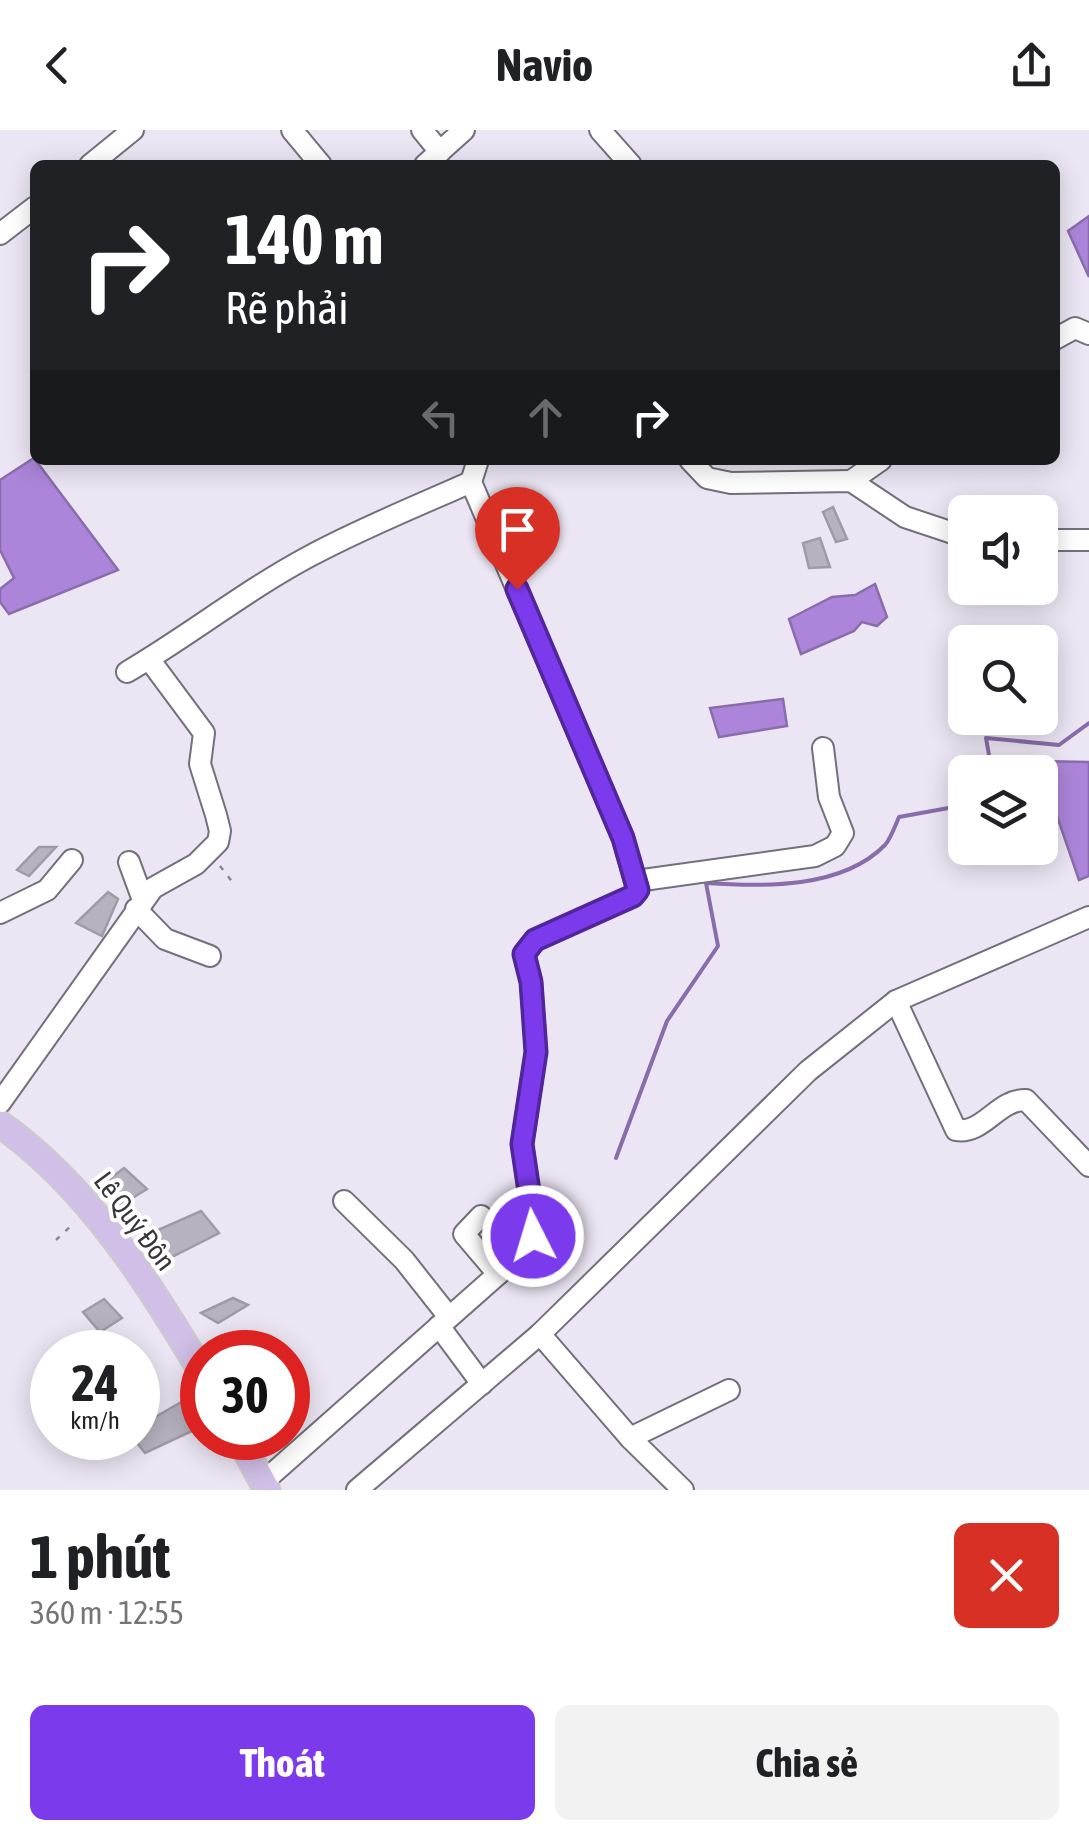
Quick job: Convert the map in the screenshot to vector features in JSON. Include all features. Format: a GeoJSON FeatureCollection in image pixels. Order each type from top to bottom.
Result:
{"type":"FeatureCollection","features":[{"type":"Feature","properties":{"kind":"main road","name":"Lê Quý Đôn"},"geometry":{"type":"LineString","coordinates":[[0,1124],[54,1167],[91,1208],[180,1336]]}},
{"type":"Feature","properties":{"kind":"main road"},"geometry":{"type":"LineString","coordinates":[[251,1460],[265,1486]]}},
{"type":"Feature","properties":{"kind":"street"},"geometry":{"type":"LineString","coordinates":[[96,160],[132,130]]}},
{"type":"Feature","properties":{"kind":"street"},"geometry":{"type":"LineString","coordinates":[[292,130],[317,160]]}},
{"type":"Feature","properties":{"kind":"street"},"geometry":{"type":"LineString","coordinates":[[422,130],[432,158],[464,130]]}},
{"type":"Feature","properties":{"kind":"street"},"geometry":{"type":"LineString","coordinates":[[600,130],[627,160]]}},
{"type":"Feature","properties":{"kind":"street"},"geometry":{"type":"LineString","coordinates":[[0,234],[30,212]]}},
{"type":"Feature","properties":{"kind":"street"},"geometry":{"type":"LineString","coordinates":[[1060,336],[1075,328],[1089,334]]}},
{"type":"Feature","properties":{"kind":"street"},"geometry":{"type":"LineString","coordinates":[[265,1486],[522,1253],[533,1236],[522,1144],[536,1052],[531,982],[524,954],[535,940],[633,896],[638,890],[623,838],[471,482],[476,465]]}},
{"type":"Feature","properties":{"kind":"street"},"geometry":{"type":"LineString","coordinates":[[695,465],[707,478],[730,482],[851,481],[905,517],[948,531]]}},
{"type":"Feature","properties":{"kind":"street"},"geometry":{"type":"LineString","coordinates":[[851,481],[874,465]]}},
{"type":"Feature","properties":{"kind":"street"},"geometry":{"type":"LineString","coordinates":[[128,672],[213,614],[308,557],[471,482]]}},
{"type":"Feature","properties":{"kind":"street"},"geometry":{"type":"LineString","coordinates":[[1058,540],[1089,540]]}},
{"type":"Feature","properties":{"kind":"street"},"geometry":{"type":"LineString","coordinates":[[0,1103],[153,888],[210,853],[218,842],[220,831],[200,764],[204,732],[149,659]]}},
{"type":"Feature","properties":{"kind":"street"},"geometry":{"type":"LineString","coordinates":[[636,881],[816,856],[834,846],[842,832],[829,797],[823,748]]}},
{"type":"Feature","properties":{"kind":"street"},"geometry":{"type":"LineString","coordinates":[[0,912],[47,890],[72,860]]}},
{"type":"Feature","properties":{"kind":"street"},"geometry":{"type":"LineString","coordinates":[[128,862],[140,905],[173,944],[210,956]]}},
{"type":"Feature","properties":{"kind":"street"},"geometry":{"type":"LineString","coordinates":[[357,1490],[540,1334],[808,1071],[896,1000],[1089,917]]}},
{"type":"Feature","properties":{"kind":"street"},"geometry":{"type":"LineString","coordinates":[[896,1000],[956,1130],[972,1129],[1006,1104],[1026,1100],[1089,1166]]}},
{"type":"Feature","properties":{"kind":"street"},"geometry":{"type":"LineString","coordinates":[[344,1201],[404,1260],[482,1384]]}},
{"type":"Feature","properties":{"kind":"street"},"geometry":{"type":"LineString","coordinates":[[481,1216],[464,1234],[498,1274]]}},
{"type":"Feature","properties":{"kind":"street"},"geometry":{"type":"LineString","coordinates":[[540,1334],[630,1438],[683,1490]]}},
{"type":"Feature","properties":{"kind":"street"},"geometry":{"type":"LineString","coordinates":[[630,1438],[729,1390]]}},
{"type":"Feature","properties":{"kind":"path"},"geometry":{"type":"LineString","coordinates":[[210,853],[234,884]]}},
{"type":"Feature","properties":{"kind":"path"},"geometry":{"type":"LineString","coordinates":[[56,1240],[91,1208]]}},
{"type":"Feature","properties":{"kind":"shaded area"},"geometry":{"type":"Polygon","coordinates":[[[1089,216],[1089,277],[1068,231],[1089,216]]]}},
{"type":"Feature","properties":{"kind":"shaded area"},"geometry":{"type":"Polygon","coordinates":[[[30,461],[30,465],[39,465],[118,570],[9,614],[0,602],[0,589],[14,578],[0,550],[0,480],[30,461]]]}},
{"type":"Feature","properties":{"kind":"shaded area"},"geometry":{"type":"Polygon","coordinates":[[[875,584],[887,617],[877,626],[862,622],[854,631],[801,654],[789,619],[832,597],[855,595],[875,584]]]}},
{"type":"Feature","properties":{"kind":"shaded area"},"geometry":{"type":"Polygon","coordinates":[[[783,699],[787,726],[719,737],[710,708],[783,699]]]}},
{"type":"Feature","properties":{"kind":"shaded area"},"geometry":{"type":"Polygon","coordinates":[[[1058,761],[1089,762],[1089,876],[1079,880],[1058,819],[1058,761]]]}},
{"type":"Feature","properties":{"kind":"building"},"geometry":{"type":"Polygon","coordinates":[[[833,507],[847,539],[836,542],[823,512],[833,507]]]}},
{"type":"Feature","properties":{"kind":"building"},"geometry":{"type":"Polygon","coordinates":[[[820,538],[830,567],[809,568],[803,543],[820,538]]]}},
{"type":"Feature","properties":{"kind":"building"},"geometry":{"type":"Polygon","coordinates":[[[39,847],[56,847],[29,876],[17,870],[39,847]]]}},
{"type":"Feature","properties":{"kind":"building"},"geometry":{"type":"Polygon","coordinates":[[[108,892],[118,899],[102,936],[76,923],[108,892]]]}},
{"type":"Feature","properties":{"kind":"building"},"geometry":{"type":"Polygon","coordinates":[[[124,1168],[147,1189],[121,1205],[100,1186],[124,1168]]]}},
{"type":"Feature","properties":{"kind":"building"},"geometry":{"type":"Polygon","coordinates":[[[201,1211],[219,1233],[166,1260],[158,1230],[201,1211]]]}},
{"type":"Feature","properties":{"kind":"building"},"geometry":{"type":"Polygon","coordinates":[[[233,1298],[248,1305],[218,1323],[201,1313],[233,1298]]]}},
{"type":"Feature","properties":{"kind":"building"},"geometry":{"type":"Polygon","coordinates":[[[104,1299],[122,1318],[98,1330],[83,1312],[104,1299]]]}},
{"type":"Feature","properties":{"kind":"building"},"geometry":{"type":"Polygon","coordinates":[[[180,1403],[180,1437],[160,1446],[160,1414],[180,1403]]]}},
{"type":"Feature","properties":{"kind":"waterway"},"geometry":{"type":"LineString","coordinates":[[989,755],[986,738],[1059,745],[1089,723]]}},
{"type":"Feature","properties":{"kind":"waterway"},"geometry":{"type":"LineString","coordinates":[[616,1158],[667,1021],[718,946],[706,883],[801,882],[847,870],[887,842],[899,817],[948,808]]}},
{"type":"Feature","properties":{"kind":"route"},"geometry":{"type":"LineString","coordinates":[[517,589],[623,838],[638,890],[633,896],[535,940],[524,954],[531,982],[536,1052],[522,1144],[533,1236]]}}]}
